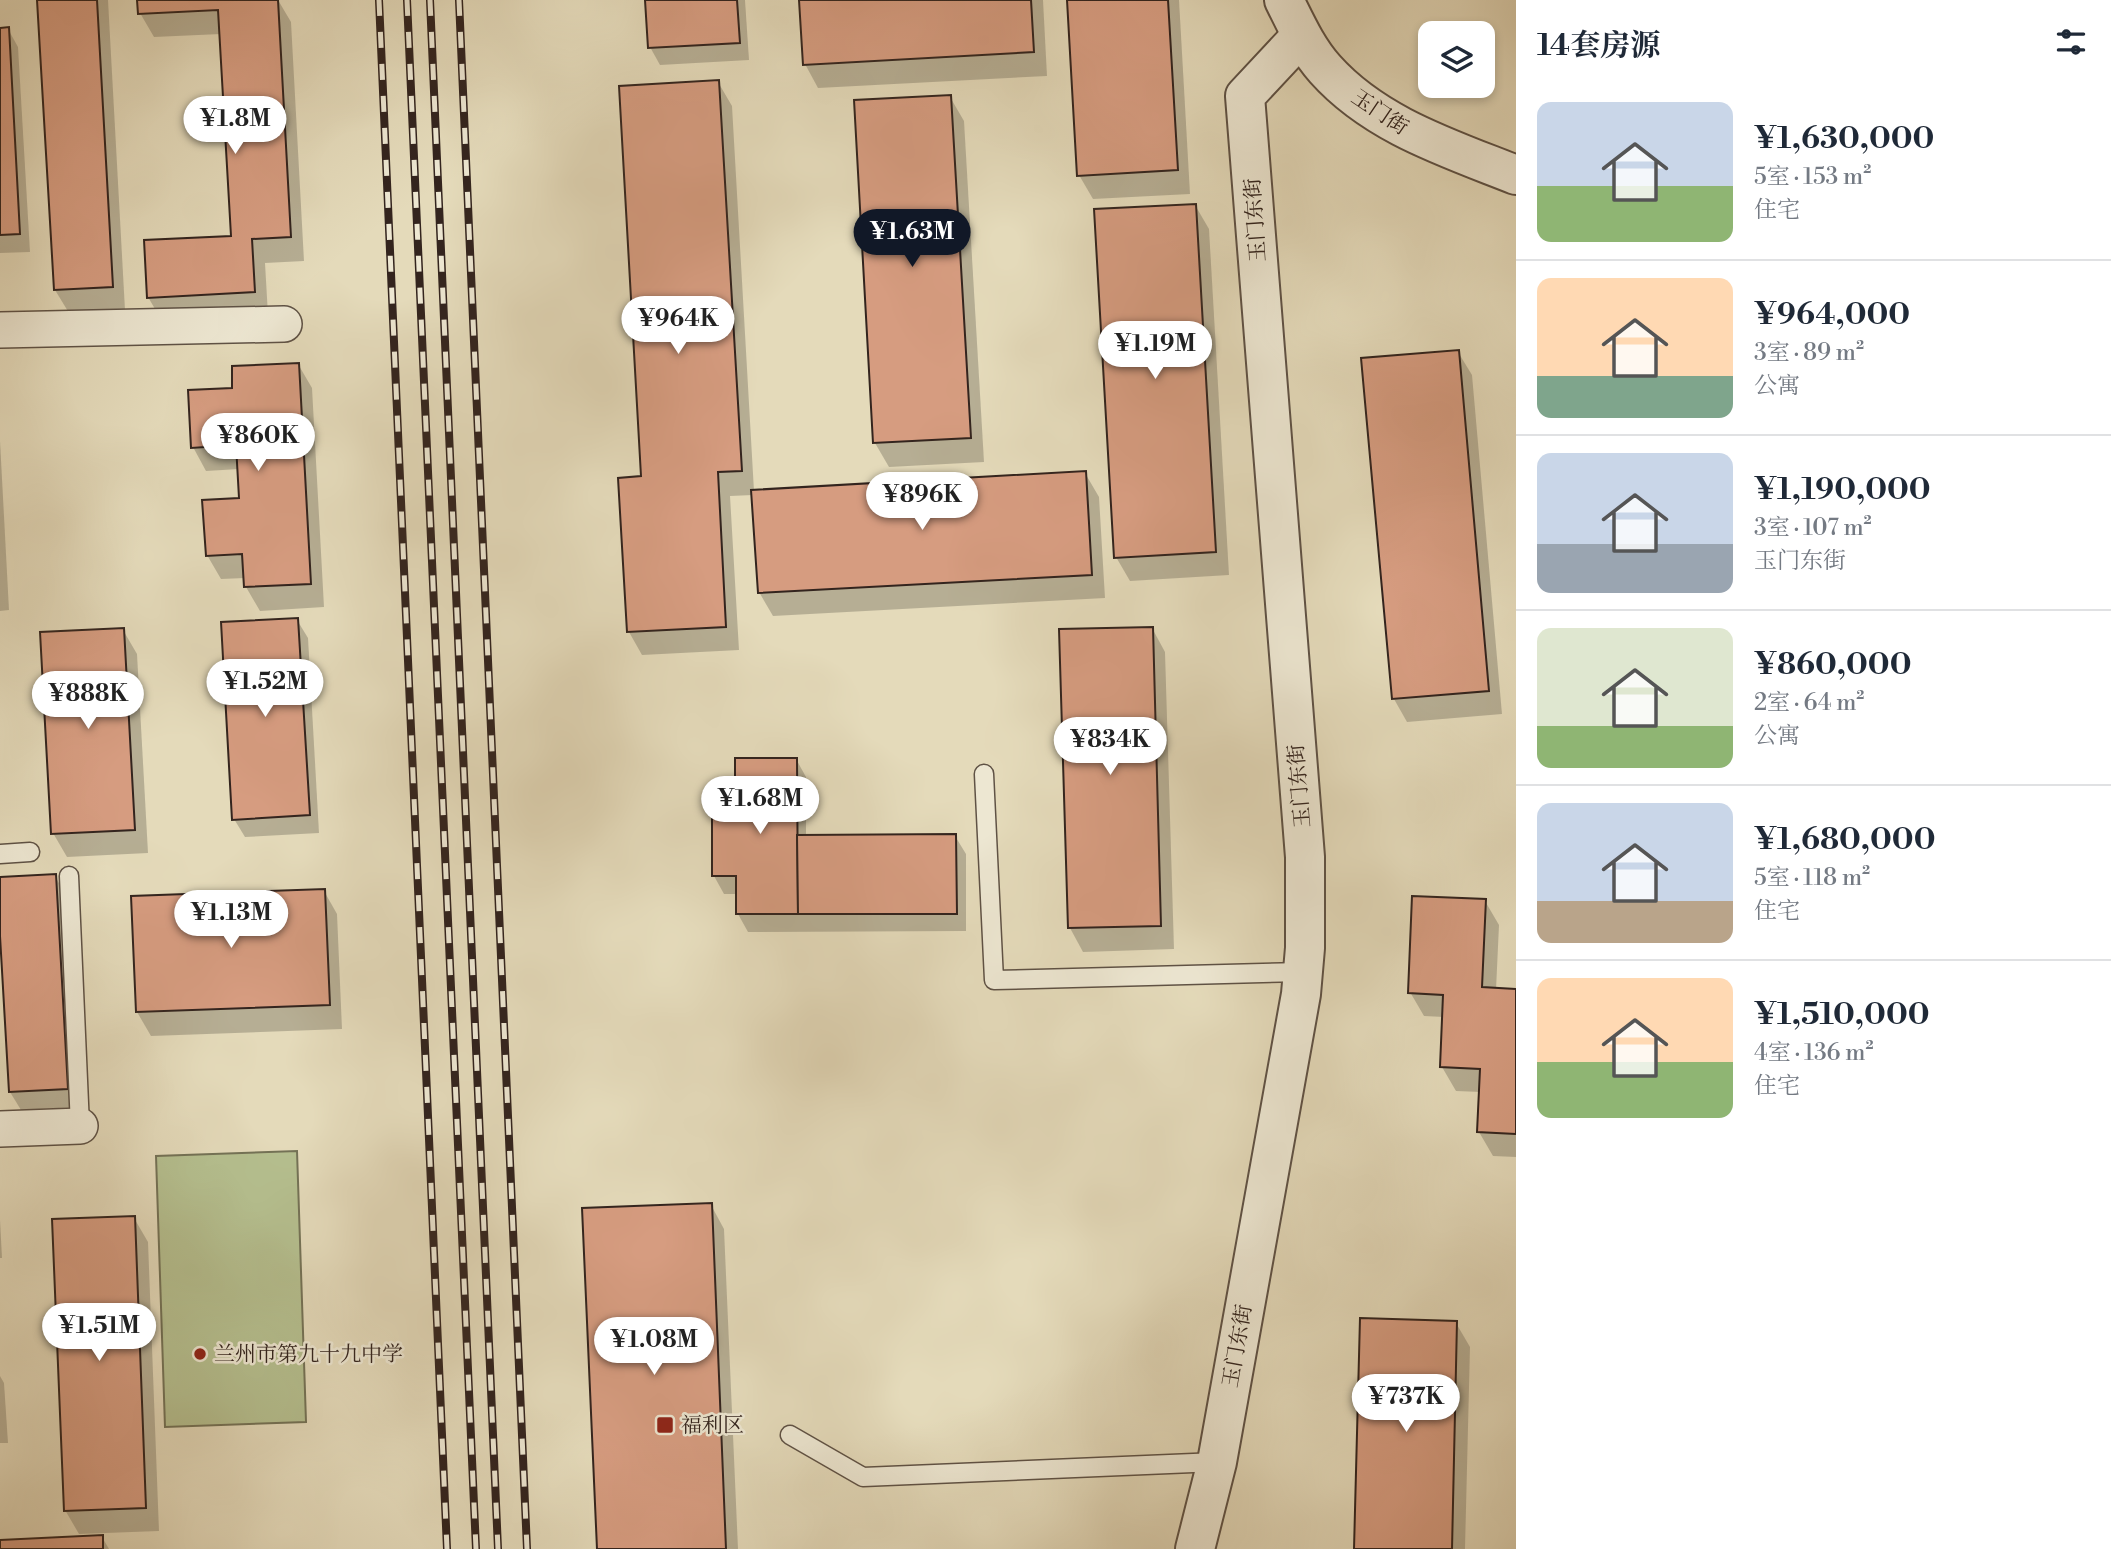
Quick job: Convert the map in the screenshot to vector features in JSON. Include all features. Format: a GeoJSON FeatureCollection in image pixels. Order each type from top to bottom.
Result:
{"type":"FeatureCollection","features":[{"type":"Feature","properties":{"kind":"street","name":"玉门街"},"geometry":{"type":"LineString","coordinates":[[1284,0],[1301,36],[1324,68],[1359,101],[1415,135],[1516,174]]}},
{"type":"Feature","properties":{"kind":"street","name":"玉门东街"},"geometry":{"type":"LineString","coordinates":[[1195,1549],[1217,1462],[1294,1039],[1303,972],[1305,857],[1245,96],[1301,36]]}},
{"type":"Feature","properties":{"kind":"street"},"geometry":{"type":"LineString","coordinates":[[0,330],[284,324]]}},
{"type":"Feature","properties":{"kind":"street"},"geometry":{"type":"LineString","coordinates":[[0,1129],[80,1126]]}},
{"type":"Feature","properties":{"kind":"lane"},"geometry":{"type":"LineString","coordinates":[[984,774],[994,980],[1303,972]]}},
{"type":"Feature","properties":{"kind":"lane"},"geometry":{"type":"LineString","coordinates":[[0,854],[30,852]]}},
{"type":"Feature","properties":{"kind":"lane"},"geometry":{"type":"LineString","coordinates":[[69,876],[80,1126]]}},
{"type":"Feature","properties":{"kind":"lane"},"geometry":{"type":"LineString","coordinates":[[790,1435],[863,1477],[1217,1462]]}},
{"type":"Feature","properties":{"kind":"green space"},"geometry":{"type":"Polygon","coordinates":[[[297,1151],[306,1422],[165,1427],[156,1156],[297,1151]]]}},
{"type":"Feature","properties":{"kind":"building"},"geometry":{"type":"Polygon","coordinates":[[[37,0],[97,0],[113,287],[54,290],[37,0]]]}},
{"type":"Feature","properties":{"kind":"building"},"geometry":{"type":"Polygon","coordinates":[[[137,0],[278,0],[291,237],[252,239],[255,292],[147,298],[144,240],[231,236],[218,10],[138,14],[137,0]]]}},
{"type":"Feature","properties":{"kind":"building"},"geometry":{"type":"Polygon","coordinates":[[[645,0],[737,0],[740,43],[648,48],[645,0]]]}},
{"type":"Feature","properties":{"kind":"building"},"geometry":{"type":"Polygon","coordinates":[[[799,0],[1031,0],[1034,52],[803,65],[799,0]]]}},
{"type":"Feature","properties":{"kind":"building"},"geometry":{"type":"Polygon","coordinates":[[[1067,0],[1168,0],[1178,170],[1077,176],[1067,0]]]}},
{"type":"Feature","properties":{"kind":"building"},"geometry":{"type":"Polygon","coordinates":[[[9,27],[20,234],[0,235],[0,28],[9,27]]]}},
{"type":"Feature","properties":{"kind":"building"},"geometry":{"type":"Polygon","coordinates":[[[719,80],[742,471],[718,472],[726,627],[627,632],[618,478],[641,476],[619,86],[719,80]]]}},
{"type":"Feature","properties":{"kind":"building"},"geometry":{"type":"Polygon","coordinates":[[[951,95],[971,438],[873,443],[854,100],[951,95]]]}},
{"type":"Feature","properties":{"kind":"building"},"geometry":{"type":"Polygon","coordinates":[[[1196,204],[1216,552],[1114,558],[1094,209],[1196,204]]]}},
{"type":"Feature","properties":{"kind":"building"},"geometry":{"type":"Polygon","coordinates":[[[1459,350],[1489,691],[1392,699],[1361,358],[1459,350]]]}},
{"type":"Feature","properties":{"kind":"building"},"geometry":{"type":"Polygon","coordinates":[[[299,363],[311,584],[244,587],[242,554],[206,556],[202,500],[239,498],[236,445],[191,448],[188,390],[232,388],[232,366],[299,363]]]}},
{"type":"Feature","properties":{"kind":"building"},"geometry":{"type":"Polygon","coordinates":[[[1086,471],[1092,575],[758,593],[751,490],[1086,471]]]}},
{"type":"Feature","properties":{"kind":"building"},"geometry":{"type":"Polygon","coordinates":[[[298,618],[310,815],[232,820],[221,622],[298,618]]]}},
{"type":"Feature","properties":{"kind":"building"},"geometry":{"type":"Polygon","coordinates":[[[1153,627],[1161,926],[1068,928],[1059,629],[1153,627]]]}},
{"type":"Feature","properties":{"kind":"building"},"geometry":{"type":"Polygon","coordinates":[[[124,628],[135,830],[51,834],[40,632],[124,628]]]}},
{"type":"Feature","properties":{"kind":"building"},"geometry":{"type":"Polygon","coordinates":[[[735,758],[797,758],[798,914],[736,914],[736,876],[712,876],[712,798],[735,797],[735,758]]]}},
{"type":"Feature","properties":{"kind":"building"},"geometry":{"type":"Polygon","coordinates":[[[956,834],[957,914],[798,914],[797,835],[956,834]]]}},
{"type":"Feature","properties":{"kind":"building"},"geometry":{"type":"Polygon","coordinates":[[[56,874],[68,1089],[9,1092],[0,936],[0,877],[56,874]]]}},
{"type":"Feature","properties":{"kind":"building"},"geometry":{"type":"Polygon","coordinates":[[[325,889],[330,1005],[136,1012],[131,896],[325,889]]]}},
{"type":"Feature","properties":{"kind":"building"},"geometry":{"type":"Polygon","coordinates":[[[1412,896],[1486,899],[1482,987],[1516,989],[1516,1134],[1477,1132],[1480,1069],[1440,1067],[1443,995],[1408,993],[1412,896]]]}},
{"type":"Feature","properties":{"kind":"building"},"geometry":{"type":"Polygon","coordinates":[[[712,1203],[726,1549],[597,1549],[582,1208],[712,1203]]]}},
{"type":"Feature","properties":{"kind":"building"},"geometry":{"type":"Polygon","coordinates":[[[135,1216],[146,1508],[64,1511],[52,1219],[135,1216]]]}},
{"type":"Feature","properties":{"kind":"building"},"geometry":{"type":"Polygon","coordinates":[[[1360,1318],[1457,1321],[1452,1549],[1354,1549],[1360,1318]]]}},
{"type":"Feature","properties":{"kind":"building"},"geometry":{"type":"Polygon","coordinates":[[[103,1535],[103,1549],[0,1549],[0,1540],[103,1535]]]}},
{"type":"Feature","properties":{"kind":"railway"},"geometry":{"type":"LineString","coordinates":[[379,0],[447,1549]]}},
{"type":"Feature","properties":{"kind":"railway"},"geometry":{"type":"LineString","coordinates":[[407,0],[476,1549]]}},
{"type":"Feature","properties":{"kind":"railway"},"geometry":{"type":"LineString","coordinates":[[430,0],[498,1549]]}},
{"type":"Feature","properties":{"kind":"railway"},"geometry":{"type":"LineString","coordinates":[[459,0],[527,1549]]}},
{"type":"Feature","properties":{"kind":"place","name":"兰州市第九十九中学"},"geometry":{"type":"Point","coordinates":[200,1354]}},
{"type":"Feature","properties":{"kind":"place","name":"福利区"},"geometry":{"type":"Point","coordinates":[665,1425]}}]}
